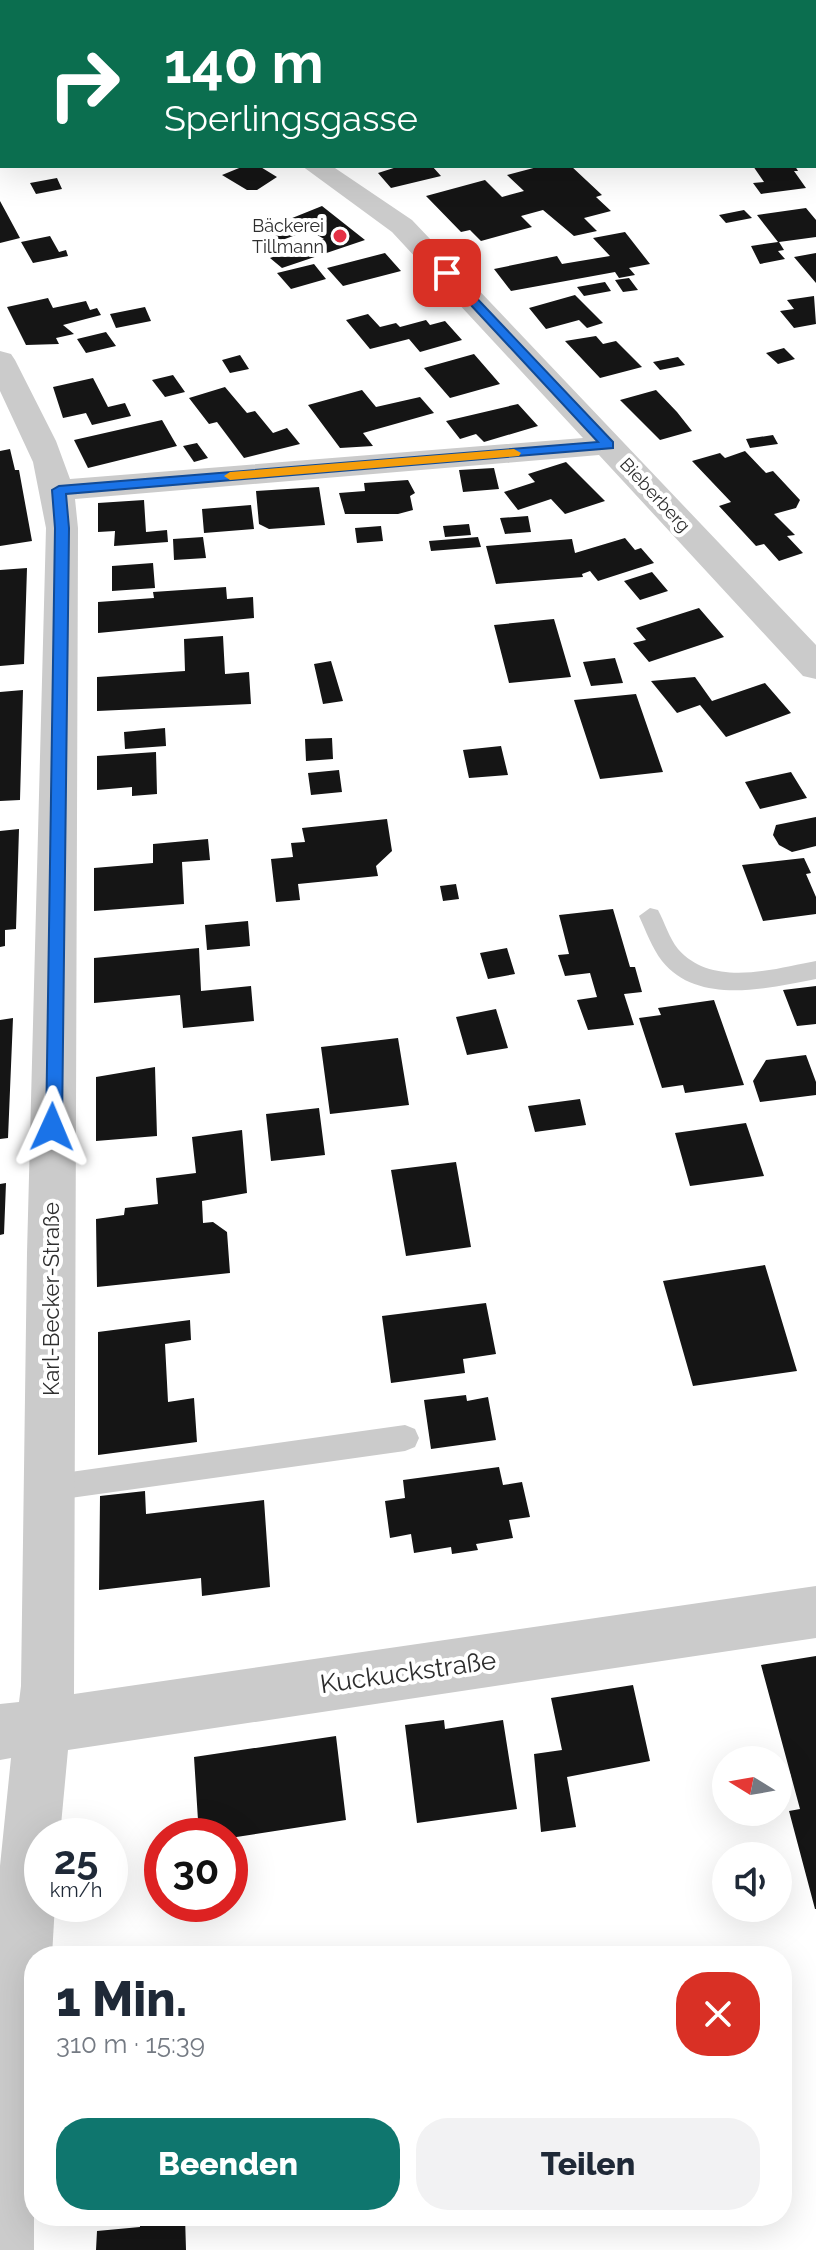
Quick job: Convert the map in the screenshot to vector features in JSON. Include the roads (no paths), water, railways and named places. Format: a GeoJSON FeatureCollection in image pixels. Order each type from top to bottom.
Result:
{"type":"FeatureCollection","features":[{"type":"Feature","properties":{"kind":"street","name":"Bieberberg"},"geometry":{"type":"LineString","coordinates":[[330,169],[402,226],[816,667]]}},
{"type":"Feature","properties":{"kind":"street","name":"Karl-Becker-Straße"},"geometry":{"type":"LineString","coordinates":[[0,360],[59,490],[62,528],[48,1686],[21,1728],[32,1822],[2,2250]]}},
{"type":"Feature","properties":{"kind":"street"},"geometry":{"type":"LineString","coordinates":[[59,490],[608,445]]}},
{"type":"Feature","properties":{"kind":"street","name":"Kuckuckstraße"},"geometry":{"type":"LineString","coordinates":[[21,1728],[816,1612]]}},
{"type":"Feature","properties":{"kind":"lane"},"geometry":{"type":"LineString","coordinates":[[650,916],[672,958],[684,967],[718,981],[753,982],[816,970]]}},
{"type":"Feature","properties":{"kind":"lane"},"geometry":{"type":"LineString","coordinates":[[49,1488],[405,1438]]}},
{"type":"Feature","properties":{"kind":"place","name":"Bäckerei Tillmann"},"geometry":{"type":"Point","coordinates":[340,236]}}]}
